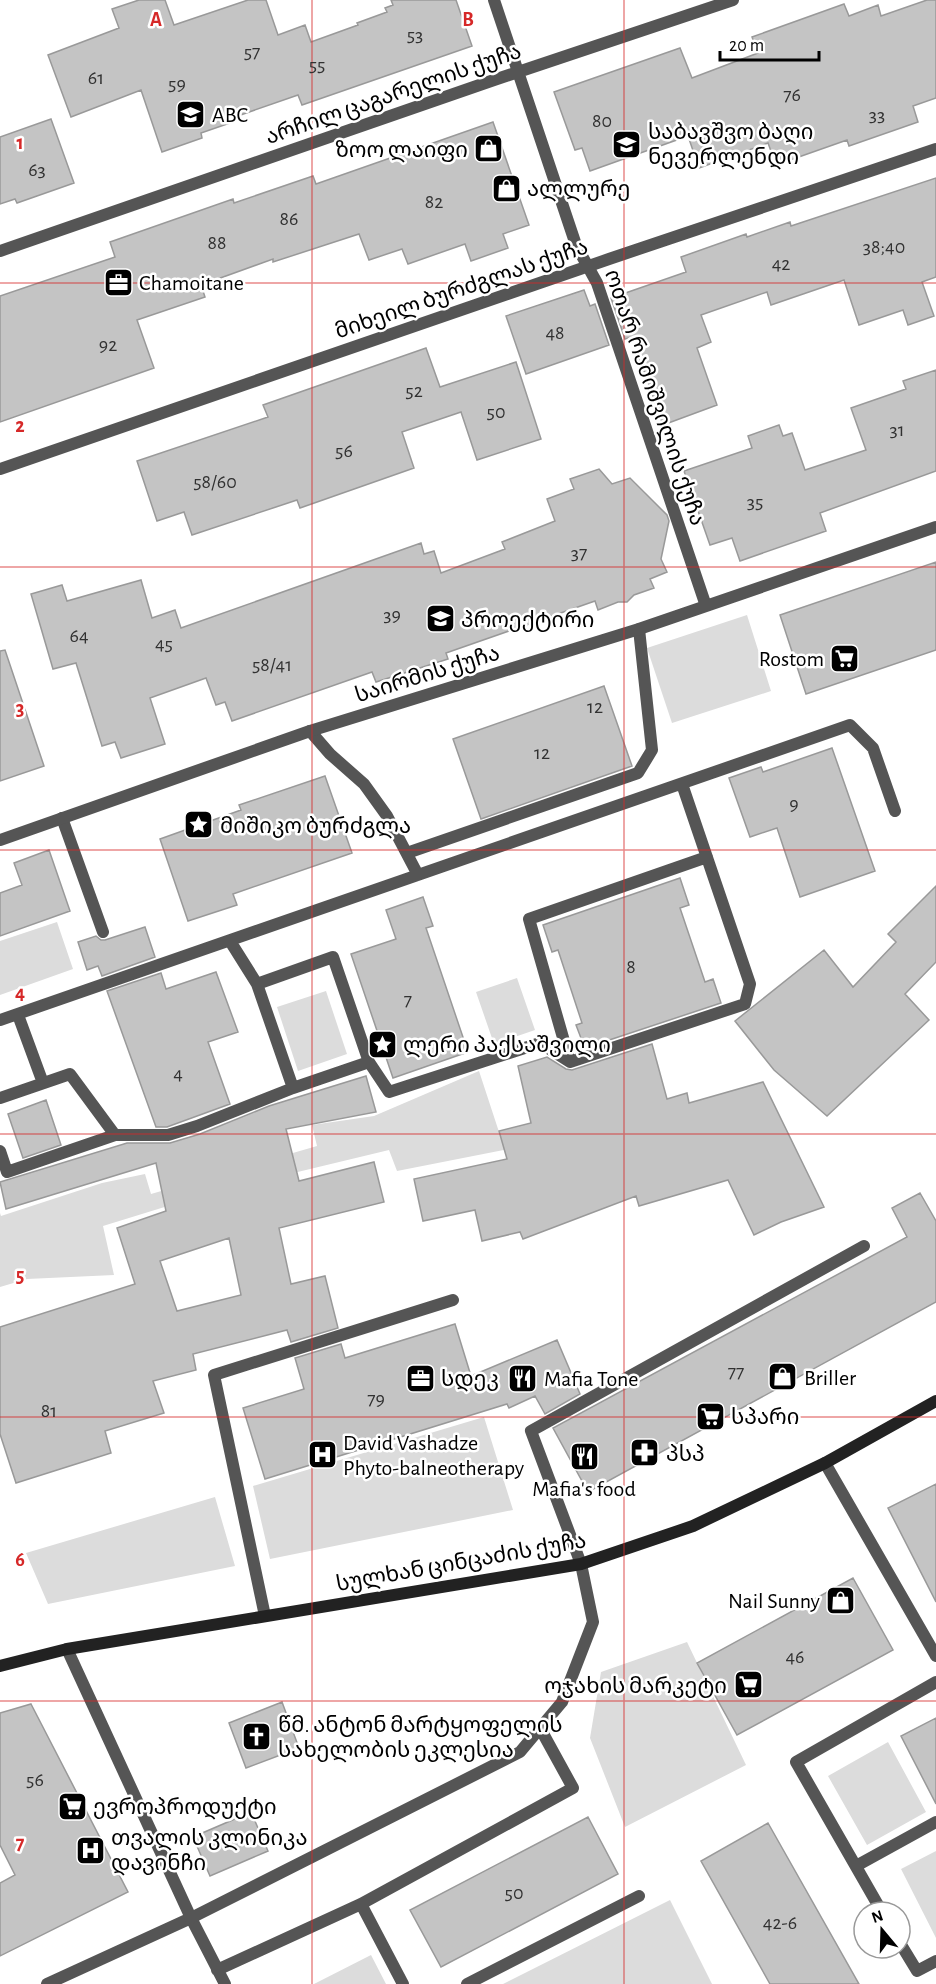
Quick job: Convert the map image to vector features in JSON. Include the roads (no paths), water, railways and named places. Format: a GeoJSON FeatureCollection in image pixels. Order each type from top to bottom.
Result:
{"type":"FeatureCollection","features":[{"type":"Feature","properties":{"kind":"main road","name":"სულხან ცინცაძის ქუჩა"},"geometry":{"type":"LineString","coordinates":[[0,1666],[67,1649],[581,1564],[693,1526],[825,1463],[936,1401]]}},
{"type":"Feature","properties":{"kind":"street","name":"ოთარ რამიშვილის ქუჩა"},"geometry":{"type":"LineString","coordinates":[[494,0],[576,245],[597,283],[706,606]]}},
{"type":"Feature","properties":{"kind":"street","name":"არჩილ ცაგარელის ქუჩა"},"geometry":{"type":"LineString","coordinates":[[0,252],[518,72],[733,0]]}},
{"type":"Feature","properties":{"kind":"street","name":"მიხეილ ბურძგლას ქუჩა"},"geometry":{"type":"LineString","coordinates":[[0,468],[936,149]]}},
{"type":"Feature","properties":{"kind":"street","name":"საირმის ქუჩა"},"geometry":{"type":"LineString","coordinates":[[0,840],[310,731],[639,629],[936,527]]}},
{"type":"Feature","properties":{"kind":"street"},"geometry":{"type":"LineString","coordinates":[[407,853],[638,773],[652,750],[639,629]]}},
{"type":"Feature","properties":{"kind":"street"},"geometry":{"type":"LineString","coordinates":[[0,1020],[850,725],[873,748],[895,811]]}},
{"type":"Feature","properties":{"kind":"street"},"geometry":{"type":"LineString","coordinates":[[310,731],[330,754],[364,784],[387,816],[418,875]]}},
{"type":"Feature","properties":{"kind":"street"},"geometry":{"type":"LineString","coordinates":[[570,1062],[746,1004],[750,984],[682,784]]}},
{"type":"Feature","properties":{"kind":"street"},"geometry":{"type":"LineString","coordinates":[[62,818],[103,932]]}},
{"type":"Feature","properties":{"kind":"street"},"geometry":{"type":"LineString","coordinates":[[570,1062],[529,919],[706,857]]}},
{"type":"Feature","properties":{"kind":"street"},"geometry":{"type":"LineString","coordinates":[[230,941],[257,984],[293,1088]]}},
{"type":"Feature","properties":{"kind":"street"},"geometry":{"type":"LineString","coordinates":[[257,984],[333,957],[369,1062],[389,1092],[540,1042],[570,1062]]}},
{"type":"Feature","properties":{"kind":"street"},"geometry":{"type":"LineString","coordinates":[[18,1015],[43,1083]]}},
{"type":"Feature","properties":{"kind":"street"},"geometry":{"type":"LineString","coordinates":[[0,1151],[3,1173],[115,1135],[168,1135],[369,1062]]}},
{"type":"Feature","properties":{"kind":"street"},"geometry":{"type":"LineString","coordinates":[[0,1098],[70,1074],[115,1135]]}},
{"type":"Feature","properties":{"kind":"street"},"geometry":{"type":"LineString","coordinates":[[47,1984],[191,1918],[520,1752],[562,1702],[593,1622],[581,1564],[531,1431],[864,1246]]}},
{"type":"Feature","properties":{"kind":"street"},"geometry":{"type":"LineString","coordinates":[[265,1616],[214,1375],[453,1300]]}},
{"type":"Feature","properties":{"kind":"street"},"geometry":{"type":"LineString","coordinates":[[825,1463],[936,1656]]}},
{"type":"Feature","properties":{"kind":"street"},"geometry":{"type":"LineString","coordinates":[[67,1649],[191,1918],[225,1984]]}},
{"type":"Feature","properties":{"kind":"street"},"geometry":{"type":"LineString","coordinates":[[875,1900],[796,1762],[936,1682]]}},
{"type":"Feature","properties":{"kind":"street"},"geometry":{"type":"LineString","coordinates":[[217,1970],[361,1904],[573,1788],[540,1728]]}},
{"type":"Feature","properties":{"kind":"street"},"geometry":{"type":"LineString","coordinates":[[856,1866],[936,1822]]}},
{"type":"Feature","properties":{"kind":"street"},"geometry":{"type":"LineString","coordinates":[[467,1984],[639,1896]]}},
{"type":"Feature","properties":{"kind":"street"},"geometry":{"type":"LineString","coordinates":[[361,1904],[403,1984]]}},
{"type":"Feature","properties":{"kind":"street"},"geometry":{"type":"LineString","coordinates":[[910,1960],[916,1971],[936,1961]]}},
{"type":"Feature","properties":{"kind":"place","name":"ABC"},"geometry":{"type":"Point","coordinates":[191,114]}},
{"type":"Feature","properties":{"kind":"place","name":"საბავშვო ბაღი ნევერლენდი"},"geometry":{"type":"Point","coordinates":[627,144]}},
{"type":"Feature","properties":{"kind":"place","name":"ზოო ლაიფი"},"geometry":{"type":"Point","coordinates":[489,149]}},
{"type":"Feature","properties":{"kind":"place","name":"ალლურე"},"geometry":{"type":"Point","coordinates":[506,188]}},
{"type":"Feature","properties":{"kind":"place","name":"Chamoitane"},"geometry":{"type":"Point","coordinates":[118,282]}},
{"type":"Feature","properties":{"kind":"place","name":"პროექტირი"},"geometry":{"type":"Point","coordinates":[440,619]}},
{"type":"Feature","properties":{"kind":"place","name":"Rostom"},"geometry":{"type":"Point","coordinates":[845,658]}},
{"type":"Feature","properties":{"kind":"place","name":"მიშიკო ბურძგლა"},"geometry":{"type":"Point","coordinates":[199,825]}},
{"type":"Feature","properties":{"kind":"place","name":"ლერი პაქსაშვილი"},"geometry":{"type":"Point","coordinates":[382,1044]}},
{"type":"Feature","properties":{"kind":"place","name":"Briller"},"geometry":{"type":"Point","coordinates":[783,1377]}},
{"type":"Feature","properties":{"kind":"place","name":"სდეკ"},"geometry":{"type":"Point","coordinates":[420,1378]}},
{"type":"Feature","properties":{"kind":"place","name":"Mafia Tone"},"geometry":{"type":"Point","coordinates":[523,1378]}},
{"type":"Feature","properties":{"kind":"place","name":"სპარი"},"geometry":{"type":"Point","coordinates":[710,1416]}},
{"type":"Feature","properties":{"kind":"place","name":"პსპ"},"geometry":{"type":"Point","coordinates":[645,1453]}},
{"type":"Feature","properties":{"kind":"place","name":"David Vashadze Phyto-balneotherapy"},"geometry":{"type":"Point","coordinates":[322,1455]}},
{"type":"Feature","properties":{"kind":"place","name":"Mafia's food"},"geometry":{"type":"Point","coordinates":[584,1456]}},
{"type":"Feature","properties":{"kind":"place","name":"Nail Sunny"},"geometry":{"type":"Point","coordinates":[841,1600]}},
{"type":"Feature","properties":{"kind":"place","name":"ოჯახის მარკეტი"},"geometry":{"type":"Point","coordinates":[748,1685]}},
{"type":"Feature","properties":{"kind":"place","name":"წმ. ანტონ მარტყოფელის სახელობის ეკლესია"},"geometry":{"type":"Point","coordinates":[257,1737]}},
{"type":"Feature","properties":{"kind":"place","name":"ევროპროდუქტი"},"geometry":{"type":"Point","coordinates":[72,1806]}},
{"type":"Feature","properties":{"kind":"place","name":"თვალის კლინიკა დავინჩი"},"geometry":{"type":"Point","coordinates":[90,1850]}}]}
